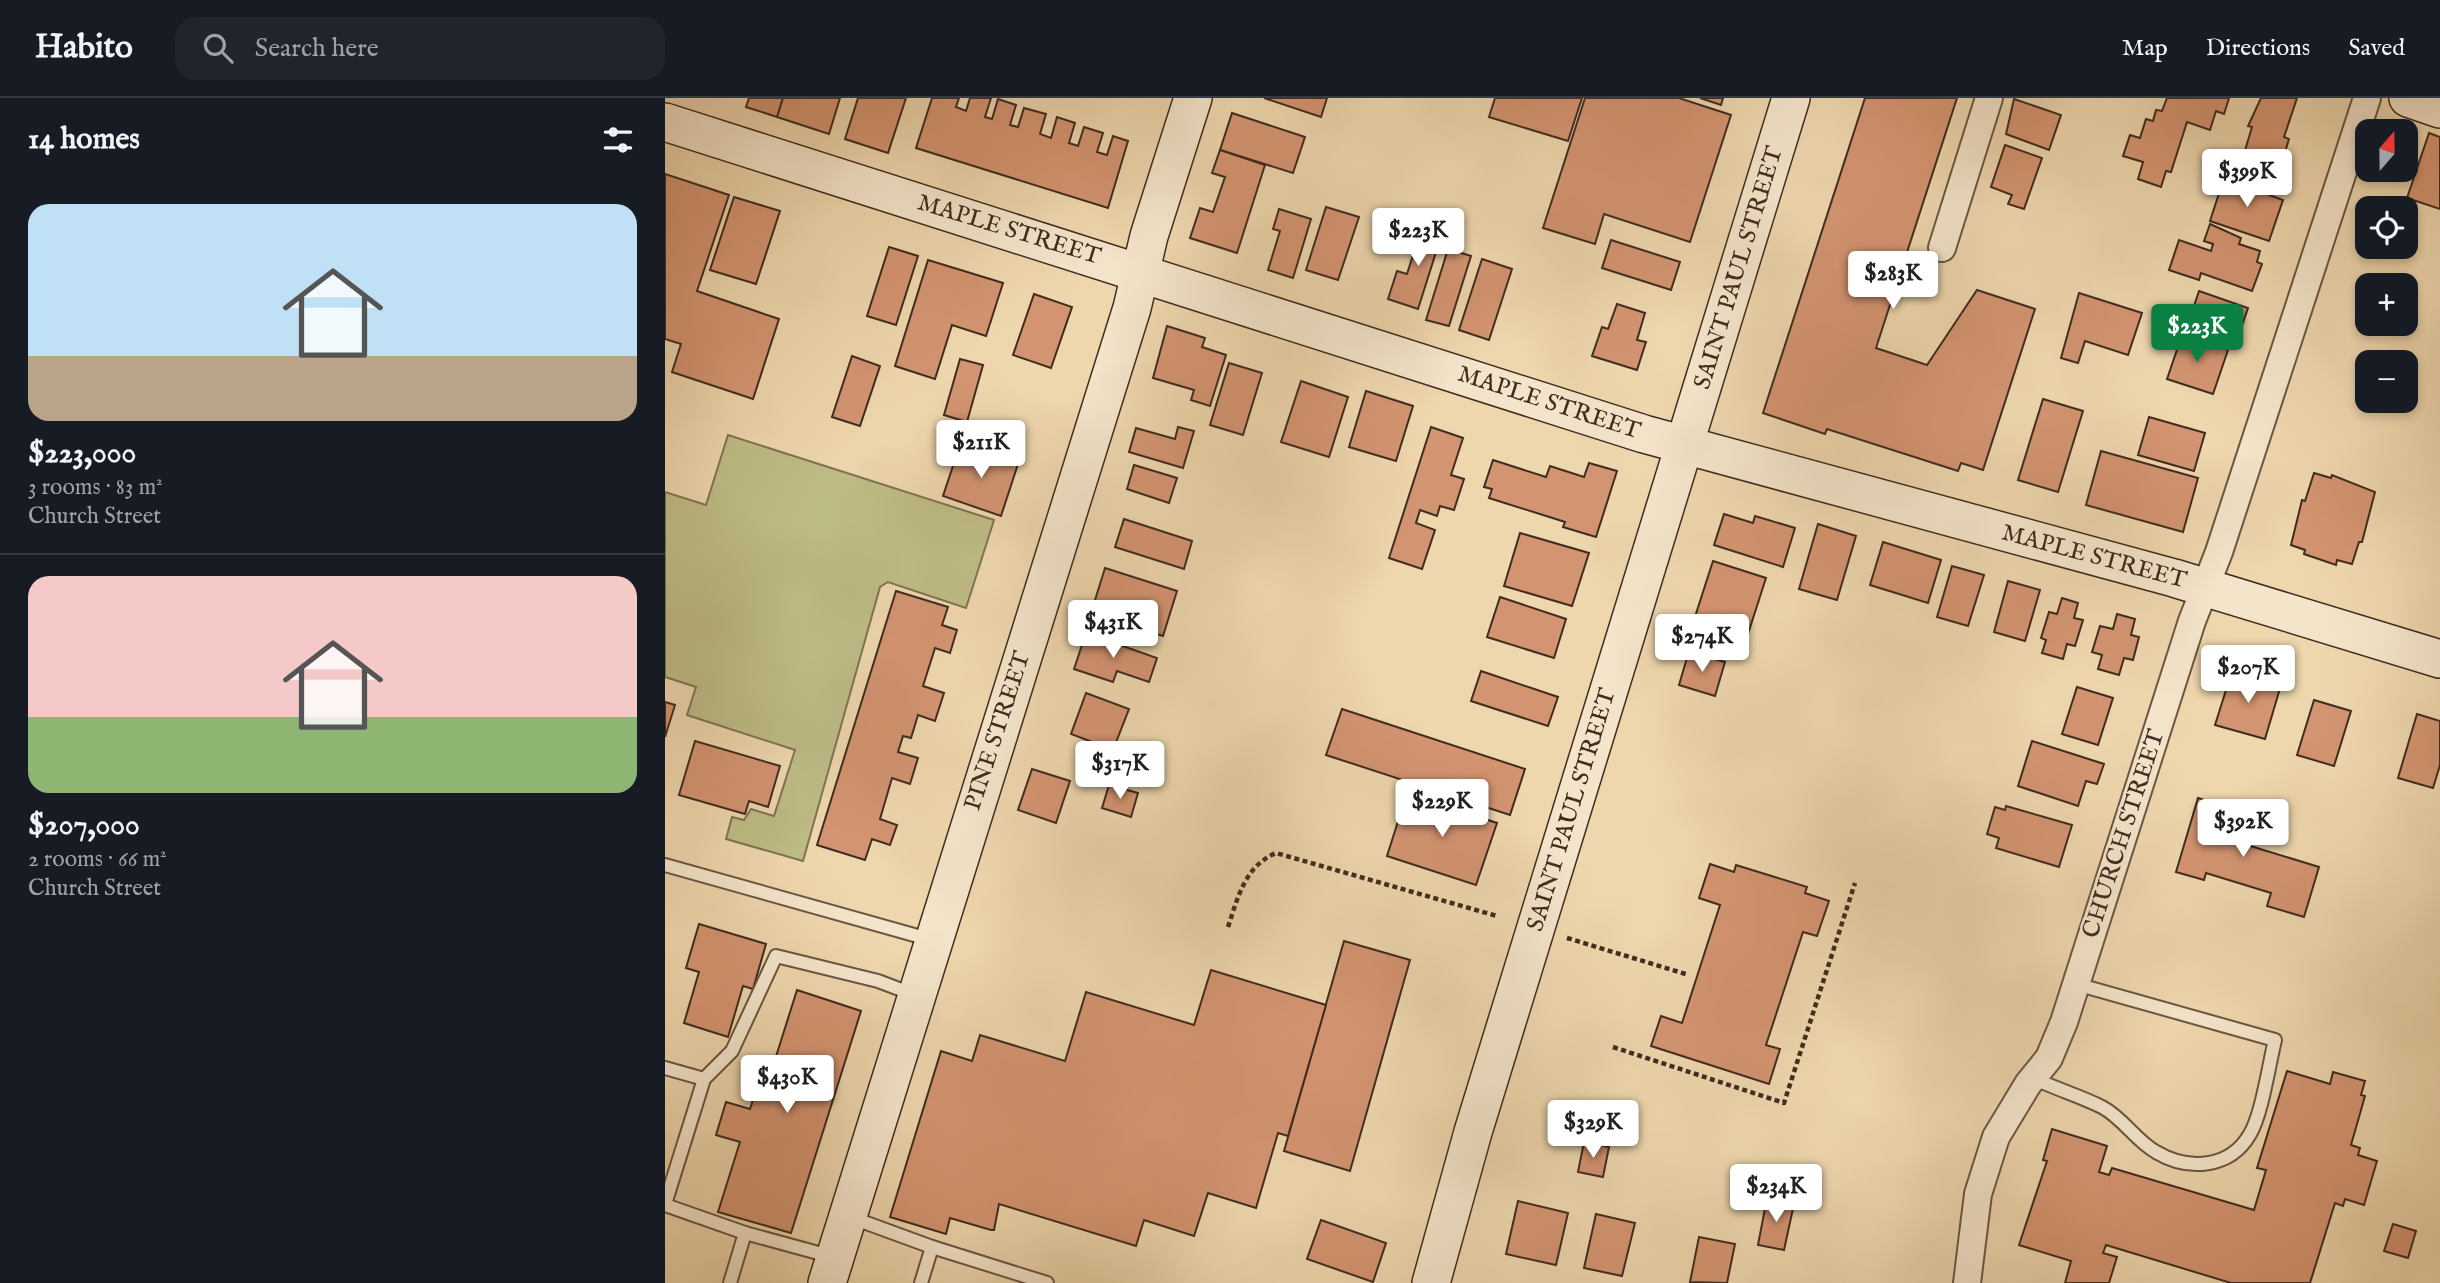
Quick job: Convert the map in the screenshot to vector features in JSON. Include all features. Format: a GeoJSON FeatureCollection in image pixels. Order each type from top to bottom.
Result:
{"type":"FeatureCollection","features":[{"type":"Feature","properties":{"kind":"street","name":"PINE STREET"},"geometry":{"type":"LineString","coordinates":[[831,1270],[1193,98]]}},
{"type":"Feature","properties":{"kind":"street","name":"SAINT PAUL STREET"},"geometry":{"type":"LineString","coordinates":[[1431,1283],[1489,1079],[1791,98]]}},
{"type":"Feature","properties":{"kind":"street"},"geometry":{"type":"LineString","coordinates":[[1942,248],[1989,98]]}},
{"type":"Feature","properties":{"kind":"street","name":"CHURCH STREET"},"geometry":{"type":"LineString","coordinates":[[1967,1283],[1978,1194],[1996,1137],[2033,1078],[2049,1058],[2076,984],[2367,98]]}},
{"type":"Feature","properties":{"kind":"street"},"geometry":{"type":"LineString","coordinates":[[2408,98],[2440,109]]}},
{"type":"Feature","properties":{"kind":"street","name":"MAPLE STREET"},"geometry":{"type":"LineString","coordinates":[[665,122],[1685,446],[2205,588],[2440,659]]}},
{"type":"Feature","properties":{"kind":"lane"},"geometry":{"type":"LineString","coordinates":[[669,869],[932,940]]}},
{"type":"Feature","properties":{"kind":"lane"},"geometry":{"type":"LineString","coordinates":[[831,1270],[745,1233],[665,1205],[704,1079],[732,1051],[776,956],[878,981],[915,996]]}},
{"type":"Feature","properties":{"kind":"lane"},"geometry":{"type":"LineString","coordinates":[[2033,1078],[2103,1108],[2154,1151],[2175,1161],[2197,1166],[2219,1162],[2237,1149],[2250,1134],[2275,1040],[2076,984]]}},
{"type":"Feature","properties":{"kind":"lane"},"geometry":{"type":"LineString","coordinates":[[665,1068],[704,1079]]}},
{"type":"Feature","properties":{"kind":"lane"},"geometry":{"type":"LineString","coordinates":[[848,1216],[932,1247],[1050,1282]]}},
{"type":"Feature","properties":{"kind":"lane"},"geometry":{"type":"LineString","coordinates":[[730,1283],[745,1233]]}},
{"type":"Feature","properties":{"kind":"lane"},"geometry":{"type":"LineString","coordinates":[[921,1283],[932,1247]]}},
{"type":"Feature","properties":{"kind":"path"},"geometry":{"type":"LineString","coordinates":[[1228,927],[1240,892],[1259,860],[1276,853],[1497,916]]}},
{"type":"Feature","properties":{"kind":"path"},"geometry":{"type":"LineString","coordinates":[[1613,1047],[1784,1103],[1855,883]]}},
{"type":"Feature","properties":{"kind":"path"},"geometry":{"type":"LineString","coordinates":[[1560,935],[1689,975]]}},
{"type":"Feature","properties":{"kind":"shaded area"},"geometry":{"type":"Polygon","coordinates":[[[728,435],[994,520],[966,608],[888,582],[880,587],[803,861],[726,839],[732,817],[744,820],[751,809],[774,816],[795,750],[687,715],[696,687],[665,677],[665,492],[706,505],[728,435]]]}},
{"type":"Feature","properties":{"kind":"building"},"geometry":{"type":"Polygon","coordinates":[[[749,98],[783,98],[777,117],[746,107],[749,98]]]}},
{"type":"Feature","properties":{"kind":"building"},"geometry":{"type":"Polygon","coordinates":[[[783,98],[840,98],[829,134],[777,117],[783,98]]]}},
{"type":"Feature","properties":{"kind":"building"},"geometry":{"type":"Polygon","coordinates":[[[858,98],[906,98],[888,153],[845,139],[858,98]]]}},
{"type":"Feature","properties":{"kind":"building"},"geometry":{"type":"Polygon","coordinates":[[[932,98],[959,98],[956,107],[966,111],[970,98],[991,98],[985,117],[992,119],[998,99],[1016,105],[1010,125],[1018,127],[1024,108],[1046,114],[1040,134],[1051,138],[1057,117],[1075,123],[1069,143],[1078,146],[1084,127],[1103,133],[1097,152],[1107,155],[1113,136],[1128,141],[1108,208],[916,148],[932,98]]]}},
{"type":"Feature","properties":{"kind":"building"},"geometry":{"type":"Polygon","coordinates":[[[1264,98],[1327,98],[1321,117],[1264,98]]]}},
{"type":"Feature","properties":{"kind":"building"},"geometry":{"type":"Polygon","coordinates":[[[1495,98],[1582,98],[1568,141],[1489,117],[1495,98]]]}},
{"type":"Feature","properties":{"kind":"building"},"geometry":{"type":"Polygon","coordinates":[[[1585,98],[1679,98],[1731,115],[1690,242],[1604,214],[1595,244],[1543,228],[1585,98]]]}},
{"type":"Feature","properties":{"kind":"building"},"geometry":{"type":"Polygon","coordinates":[[[1700,98],[1723,98],[1721,105],[1700,98]]]}},
{"type":"Feature","properties":{"kind":"building"},"geometry":{"type":"Polygon","coordinates":[[[1865,98],[1957,98],[1876,348],[1927,365],[1977,290],[2035,309],[1983,470],[1961,463],[1958,471],[1827,429],[1825,434],[1763,413],[1865,98]]]}},
{"type":"Feature","properties":{"kind":"building"},"geometry":{"type":"Polygon","coordinates":[[[2167,98],[2229,98],[2224,114],[2216,111],[2210,130],[2187,122],[2171,172],[2166,171],[2161,187],[2138,179],[2143,162],[2123,156],[2130,135],[2140,138],[2146,119],[2153,121],[2156,110],[2162,111],[2167,98]]]}},
{"type":"Feature","properties":{"kind":"building"},"geometry":{"type":"Polygon","coordinates":[[[2261,98],[2297,98],[2284,137],[2289,139],[2279,172],[2241,164],[2252,127],[2248,126],[2261,98]]]}},
{"type":"Feature","properties":{"kind":"building"},"geometry":{"type":"Polygon","coordinates":[[[2014,99],[2061,115],[2049,150],[2006,134],[2014,99]]]}},
{"type":"Feature","properties":{"kind":"building"},"geometry":{"type":"Polygon","coordinates":[[[1232,113],[1305,137],[1293,173],[1220,150],[1232,113]]]}},
{"type":"Feature","properties":{"kind":"building"},"geometry":{"type":"Polygon","coordinates":[[[2429,133],[2440,137],[2440,209],[2418,202],[2418,196],[2408,196],[2412,182],[2419,182],[2419,163],[2429,133]]]}},
{"type":"Feature","properties":{"kind":"building"},"geometry":{"type":"Polygon","coordinates":[[[2005,145],[2042,158],[2024,209],[2008,204],[2012,195],[1991,187],[2005,145]]]}},
{"type":"Feature","properties":{"kind":"building"},"geometry":{"type":"Polygon","coordinates":[[[1220,150],[1265,165],[1237,253],[1190,238],[1200,208],[1213,212],[1225,177],[1212,173],[1220,150]]]}},
{"type":"Feature","properties":{"kind":"building"},"geometry":{"type":"Polygon","coordinates":[[[665,174],[729,195],[697,291],[779,319],[753,399],[672,372],[681,344],[665,339],[665,174]]]}},
{"type":"Feature","properties":{"kind":"building"},"geometry":{"type":"Polygon","coordinates":[[[2238,178],[2271,190],[2269,195],[2283,200],[2269,241],[2210,221],[2223,181],[2236,185],[2238,178]]]}},
{"type":"Feature","properties":{"kind":"building"},"geometry":{"type":"Polygon","coordinates":[[[734,197],[780,211],[756,284],[710,270],[734,197]]]}},
{"type":"Feature","properties":{"kind":"building"},"geometry":{"type":"Polygon","coordinates":[[[1326,207],[1359,217],[1338,280],[1306,270],[1326,207]]]}},
{"type":"Feature","properties":{"kind":"building"},"geometry":{"type":"Polygon","coordinates":[[[1279,209],[1311,219],[1293,278],[1268,270],[1280,231],[1273,229],[1279,209]]]}},
{"type":"Feature","properties":{"kind":"building"},"geometry":{"type":"Polygon","coordinates":[[[1424,221],[1444,227],[1418,309],[1388,299],[1397,271],[1407,274],[1424,221]]]}},
{"type":"Feature","properties":{"kind":"building"},"geometry":{"type":"Polygon","coordinates":[[[2210,224],[2241,238],[2239,244],[2260,251],[2257,262],[2262,264],[2252,291],[2201,273],[2199,280],[2169,270],[2179,240],[2211,251],[2213,244],[2204,241],[2210,224]]]}},
{"type":"Feature","properties":{"kind":"building"},"geometry":{"type":"Polygon","coordinates":[[[1611,240],[1680,262],[1671,290],[1602,268],[1611,240]]]}},
{"type":"Feature","properties":{"kind":"building"},"geometry":{"type":"Polygon","coordinates":[[[889,247],[918,256],[896,325],[867,316],[889,247]]]}},
{"type":"Feature","properties":{"kind":"building"},"geometry":{"type":"Polygon","coordinates":[[[1448,249],[1471,256],[1449,326],[1426,320],[1448,249]]]}},
{"type":"Feature","properties":{"kind":"building"},"geometry":{"type":"Polygon","coordinates":[[[1482,259],[1512,269],[1489,340],[1459,330],[1482,259]]]}},
{"type":"Feature","properties":{"kind":"building"},"geometry":{"type":"Polygon","coordinates":[[[928,260],[1003,283],[986,336],[952,325],[935,379],[895,366],[928,260]]]}},
{"type":"Feature","properties":{"kind":"building"},"geometry":{"type":"Polygon","coordinates":[[[2199,291],[2248,308],[2237,340],[2188,324],[2199,291]]]}},
{"type":"Feature","properties":{"kind":"building"},"geometry":{"type":"Polygon","coordinates":[[[2079,293],[2142,313],[2128,355],[2085,341],[2078,363],[2061,358],[2079,293]]]}},
{"type":"Feature","properties":{"kind":"building"},"geometry":{"type":"Polygon","coordinates":[[[1034,294],[1072,307],[1051,368],[1013,355],[1034,294]]]}},
{"type":"Feature","properties":{"kind":"building"},"geometry":{"type":"Polygon","coordinates":[[[1617,304],[1645,313],[1637,340],[1646,342],[1637,370],[1592,356],[1602,327],[1608,329],[1617,304]]]}},
{"type":"Feature","properties":{"kind":"building"},"geometry":{"type":"Polygon","coordinates":[[[1167,326],[1205,338],[1202,347],[1226,355],[1210,406],[1191,400],[1194,390],[1153,378],[1167,326]]]}},
{"type":"Feature","properties":{"kind":"building"},"geometry":{"type":"Polygon","coordinates":[[[2182,335],[2228,350],[2213,394],[2167,379],[2182,335]]]}},
{"type":"Feature","properties":{"kind":"building"},"geometry":{"type":"Polygon","coordinates":[[[852,356],[880,366],[860,426],[832,417],[852,356]]]}},
{"type":"Feature","properties":{"kind":"building"},"geometry":{"type":"Polygon","coordinates":[[[960,359],[983,365],[967,422],[944,415],[960,359]]]}},
{"type":"Feature","properties":{"kind":"building"},"geometry":{"type":"Polygon","coordinates":[[[1229,363],[1262,373],[1243,435],[1210,425],[1229,363]]]}},
{"type":"Feature","properties":{"kind":"building"},"geometry":{"type":"Polygon","coordinates":[[[1301,381],[1348,397],[1329,457],[1281,442],[1301,381]]]}},
{"type":"Feature","properties":{"kind":"building"},"geometry":{"type":"Polygon","coordinates":[[[1366,391],[1413,406],[1396,461],[1349,447],[1366,391]]]}},
{"type":"Feature","properties":{"kind":"building"},"geometry":{"type":"Polygon","coordinates":[[[2043,399],[2083,411],[2058,492],[2018,480],[2043,399]]]}},
{"type":"Feature","properties":{"kind":"building"},"geometry":{"type":"Polygon","coordinates":[[[2149,417],[2205,433],[2194,471],[2138,455],[2149,417]]]}},
{"type":"Feature","properties":{"kind":"building"},"geometry":{"type":"Polygon","coordinates":[[[1178,427],[1194,431],[1183,468],[1129,452],[1136,428],[1175,439],[1178,427]]]}},
{"type":"Feature","properties":{"kind":"building"},"geometry":{"type":"Polygon","coordinates":[[[1431,427],[1463,438],[1451,475],[1464,479],[1454,510],[1440,506],[1437,516],[1420,510],[1416,523],[1435,530],[1422,569],[1389,558],[1431,427]]]}},
{"type":"Feature","properties":{"kind":"building"},"geometry":{"type":"Polygon","coordinates":[[[960,445],[1018,464],[1001,516],[943,496],[960,445]]]}},
{"type":"Feature","properties":{"kind":"building"},"geometry":{"type":"Polygon","coordinates":[[[2101,451],[2198,478],[2183,532],[2086,505],[2101,451]]]}},
{"type":"Feature","properties":{"kind":"building"},"geometry":{"type":"Polygon","coordinates":[[[1493,460],[1546,477],[1550,466],[1584,477],[1589,463],[1617,471],[1596,537],[1563,527],[1565,522],[1489,498],[1492,489],[1484,487],[1493,460]]]}},
{"type":"Feature","properties":{"kind":"building"},"geometry":{"type":"Polygon","coordinates":[[[1134,465],[1177,478],[1169,503],[1127,489],[1134,465]]]}},
{"type":"Feature","properties":{"kind":"building"},"geometry":{"type":"Polygon","coordinates":[[[2314,473],[2331,478],[2332,475],[2375,492],[2362,542],[2359,542],[2352,564],[2337,560],[2336,565],[2304,554],[2305,550],[2291,545],[2302,500],[2305,501],[2314,473]]]}},
{"type":"Feature","properties":{"kind":"building"},"geometry":{"type":"Polygon","coordinates":[[[1724,514],[1753,523],[1755,516],[1795,528],[1783,567],[1714,545],[1724,514]]]}},
{"type":"Feature","properties":{"kind":"building"},"geometry":{"type":"Polygon","coordinates":[[[1124,519],[1192,541],[1184,569],[1115,547],[1124,519]]]}},
{"type":"Feature","properties":{"kind":"building"},"geometry":{"type":"Polygon","coordinates":[[[1818,524],[1856,536],[1837,600],[1799,589],[1818,524]]]}},
{"type":"Feature","properties":{"kind":"building"},"geometry":{"type":"Polygon","coordinates":[[[1520,533],[1589,553],[1572,606],[1504,586],[1520,533]]]}},
{"type":"Feature","properties":{"kind":"building"},"geometry":{"type":"Polygon","coordinates":[[[1883,542],[1941,560],[1928,603],[1870,585],[1883,542]]]}},
{"type":"Feature","properties":{"kind":"building"},"geometry":{"type":"Polygon","coordinates":[[[1713,561],[1766,578],[1746,640],[1693,623],[1713,561]]]}},
{"type":"Feature","properties":{"kind":"building"},"geometry":{"type":"Polygon","coordinates":[[[1952,566],[1984,575],[1968,626],[1937,617],[1952,566]]]}},
{"type":"Feature","properties":{"kind":"building"},"geometry":{"type":"Polygon","coordinates":[[[1105,568],[1177,591],[1163,636],[1091,613],[1105,568]]]}},
{"type":"Feature","properties":{"kind":"building"},"geometry":{"type":"Polygon","coordinates":[[[2008,581],[2040,590],[2025,641],[1994,632],[2008,581]]]}},
{"type":"Feature","properties":{"kind":"building"},"geometry":{"type":"Polygon","coordinates":[[[896,591],[948,607],[942,625],[957,630],[950,653],[935,648],[923,686],[944,693],[935,721],[918,715],[911,738],[903,736],[898,752],[918,758],[910,784],[892,778],[880,819],[897,825],[890,845],[872,839],[865,860],[817,845],[896,591]]]}},
{"type":"Feature","properties":{"kind":"building"},"geometry":{"type":"Polygon","coordinates":[[[1500,597],[1566,619],[1554,658],[1487,637],[1500,597]]]}},
{"type":"Feature","properties":{"kind":"building"},"geometry":{"type":"Polygon","coordinates":[[[2062,598],[2078,603],[2074,618],[2083,620],[2075,646],[2067,644],[2063,659],[2042,653],[2046,640],[2041,638],[2049,612],[2057,614],[2062,598]]]}},
{"type":"Feature","properties":{"kind":"building"},"geometry":{"type":"Polygon","coordinates":[[[2117,614],[2135,619],[2131,635],[2139,637],[2133,660],[2124,658],[2119,675],[2098,669],[2102,655],[2092,652],[2100,626],[2113,629],[2117,614]]]}},
{"type":"Feature","properties":{"kind":"building"},"geometry":{"type":"Polygon","coordinates":[[[1086,633],[1157,658],[1149,682],[1117,671],[1113,682],[1074,669],[1086,633]]]}},
{"type":"Feature","properties":{"kind":"building"},"geometry":{"type":"Polygon","coordinates":[[[1689,651],[1725,662],[1715,696],[1679,685],[1689,651]]]}},
{"type":"Feature","properties":{"kind":"building"},"geometry":{"type":"Polygon","coordinates":[[[1481,671],[1558,697],[1548,726],[1471,701],[1481,671]]]}},
{"type":"Feature","properties":{"kind":"building"},"geometry":{"type":"Polygon","coordinates":[[[2232,671],[2281,685],[2265,739],[2215,725],[2232,671]]]}},
{"type":"Feature","properties":{"kind":"building"},"geometry":{"type":"Polygon","coordinates":[[[2077,687],[2113,698],[2098,745],[2062,734],[2077,687]]]}},
{"type":"Feature","properties":{"kind":"building"},"geometry":{"type":"Polygon","coordinates":[[[1086,693],[1129,709],[1113,750],[1071,734],[1086,693]]]}},
{"type":"Feature","properties":{"kind":"building"},"geometry":{"type":"Polygon","coordinates":[[[2314,700],[2351,711],[2334,766],[2297,755],[2314,700]]]}},
{"type":"Feature","properties":{"kind":"building"},"geometry":{"type":"Polygon","coordinates":[[[665,702],[675,705],[665,737],[665,702]]]}},
{"type":"Feature","properties":{"kind":"building"},"geometry":{"type":"Polygon","coordinates":[[[1342,709],[1525,769],[1510,815],[1326,755],[1342,709]]]}},
{"type":"Feature","properties":{"kind":"building"},"geometry":{"type":"Polygon","coordinates":[[[2417,714],[2440,721],[2440,765],[2433,788],[2398,778],[2417,714]]]}},
{"type":"Feature","properties":{"kind":"building"},"geometry":{"type":"Polygon","coordinates":[[[695,741],[780,766],[768,807],[749,801],[745,814],[679,795],[695,741]]]}},
{"type":"Feature","properties":{"kind":"building"},"geometry":{"type":"Polygon","coordinates":[[[2032,741],[2104,764],[2097,784],[2086,781],[2078,806],[2018,786],[2032,741]]]}},
{"type":"Feature","properties":{"kind":"building"},"geometry":{"type":"Polygon","coordinates":[[[1032,769],[1070,781],[1056,823],[1018,810],[1032,769]]]}},
{"type":"Feature","properties":{"kind":"building"},"geometry":{"type":"Polygon","coordinates":[[[1109,785],[1138,793],[1131,817],[1102,808],[1109,785]]]}},
{"type":"Feature","properties":{"kind":"building"},"geometry":{"type":"Polygon","coordinates":[[[1407,793],[1497,823],[1476,885],[1387,856],[1407,793]]]}},
{"type":"Feature","properties":{"kind":"building"},"geometry":{"type":"Polygon","coordinates":[[[2198,798],[2253,815],[2244,844],[2319,867],[2304,917],[2267,906],[2271,893],[2206,873],[2204,880],[2176,872],[2198,798]]]}},
{"type":"Feature","properties":{"kind":"building"},"geometry":{"type":"Polygon","coordinates":[[[2006,806],[2072,825],[2059,867],[1996,848],[1999,838],[1987,834],[1995,807],[2005,810],[2006,806]]]}},
{"type":"Feature","properties":{"kind":"building"},"geometry":{"type":"Polygon","coordinates":[[[1710,864],[1734,872],[1736,865],[1807,887],[1805,893],[1829,901],[1817,936],[1803,932],[1766,1045],[1780,1049],[1769,1084],[1651,1046],[1661,1016],[1682,1023],[1720,905],[1699,898],[1710,864]]]}},
{"type":"Feature","properties":{"kind":"building"},"geometry":{"type":"Polygon","coordinates":[[[699,924],[766,944],[753,989],[743,986],[728,1037],[684,1023],[699,972],[686,968],[699,924]]]}},
{"type":"Feature","properties":{"kind":"building"},"geometry":{"type":"Polygon","coordinates":[[[1344,941],[1410,960],[1350,1171],[1284,1151],[1344,941]]]}},
{"type":"Feature","properties":{"kind":"building"},"geometry":{"type":"Polygon","coordinates":[[[1211,970],[1326,1005],[1288,1136],[1278,1133],[1256,1208],[1208,1193],[1194,1236],[1144,1220],[1136,1246],[999,1204],[994,1230],[950,1218],[946,1234],[890,1217],[941,1051],[972,1061],[980,1035],[1065,1061],[1086,992],[1194,1025],[1211,970]]]}},
{"type":"Feature","properties":{"kind":"building"},"geometry":{"type":"Polygon","coordinates":[[[797,990],[861,1011],[791,1233],[718,1212],[740,1142],[716,1135],[726,1102],[750,1109],[765,1063],[773,1066],[797,990]]]}},
{"type":"Feature","properties":{"kind":"building"},"geometry":{"type":"Polygon","coordinates":[[[2287,1071],[2330,1084],[2333,1072],[2365,1081],[2361,1095],[2365,1096],[2351,1145],[2360,1148],[2358,1155],[2377,1161],[2364,1205],[2345,1199],[2343,1206],[2335,1203],[2310,1283],[2231,1283],[2106,1245],[2103,1253],[2117,1257],[2109,1283],[2065,1283],[2071,1261],[2019,1245],[2047,1161],[2043,1160],[2052,1129],[2107,1146],[2099,1172],[2109,1175],[2112,1168],[2254,1210],[2266,1170],[2257,1168],[2287,1071]]]}},
{"type":"Feature","properties":{"kind":"building"},"geometry":{"type":"Polygon","coordinates":[[[1584,1142],[1609,1147],[1603,1177],[1578,1172],[1584,1142]]]}},
{"type":"Feature","properties":{"kind":"building"},"geometry":{"type":"Polygon","coordinates":[[[1767,1198],[1794,1204],[1784,1250],[1758,1245],[1767,1198]]]}},
{"type":"Feature","properties":{"kind":"building"},"geometry":{"type":"Polygon","coordinates":[[[1518,1201],[1568,1213],[1556,1265],[1506,1254],[1518,1201]]]}},
{"type":"Feature","properties":{"kind":"building"},"geometry":{"type":"Polygon","coordinates":[[[1596,1214],[1635,1223],[1622,1276],[1584,1268],[1596,1214]]]}},
{"type":"Feature","properties":{"kind":"building"},"geometry":{"type":"Polygon","coordinates":[[[1321,1220],[1386,1243],[1373,1282],[1307,1259],[1321,1220]]]}},
{"type":"Feature","properties":{"kind":"building"},"geometry":{"type":"Polygon","coordinates":[[[2393,1224],[2416,1231],[2408,1258],[2384,1251],[2393,1224]]]}},
{"type":"Feature","properties":{"kind":"building"},"geometry":{"type":"Polygon","coordinates":[[[1699,1237],[1735,1244],[1727,1283],[1690,1282],[1699,1237]]]}}]}
